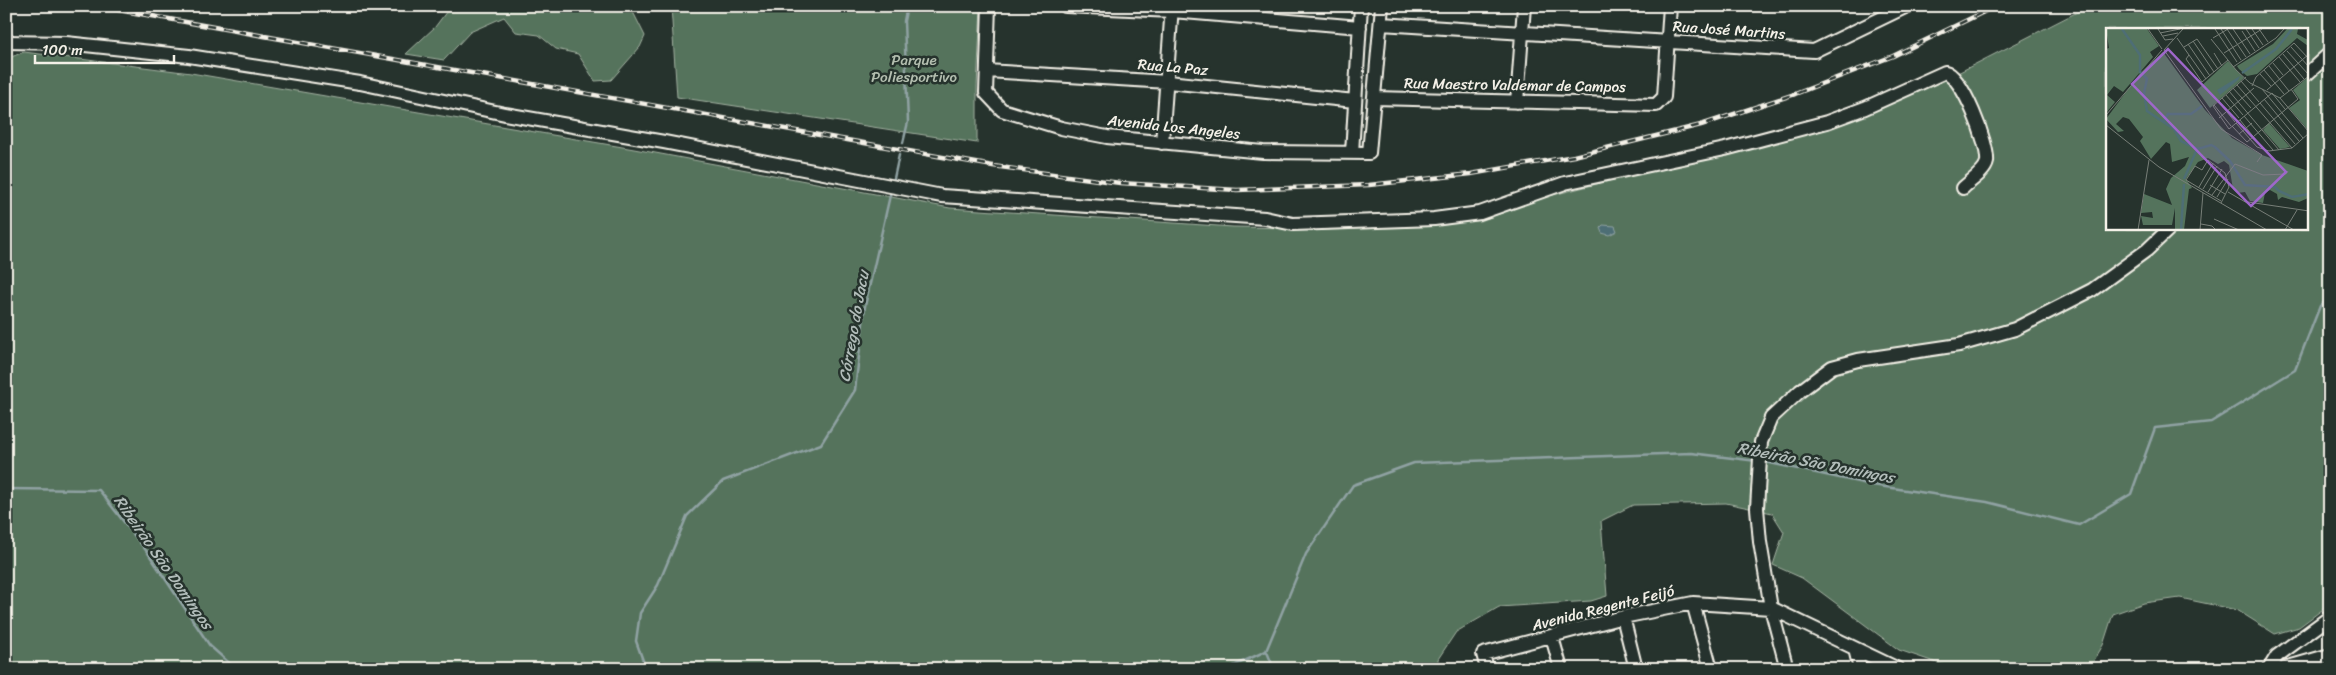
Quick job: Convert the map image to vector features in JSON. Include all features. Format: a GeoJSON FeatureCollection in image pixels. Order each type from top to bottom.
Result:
{"type":"FeatureCollection","features":[{"type":"Feature","properties":{"kind":"street"},"geometry":{"type":"LineString","coordinates":[[987,71],[989,6]]}},
{"type":"Feature","properties":{"kind":"street"},"geometry":{"type":"LineString","coordinates":[[1066,6],[1172,9],[1360,27]]}},
{"type":"Feature","properties":{"kind":"street"},"geometry":{"type":"LineString","coordinates":[[1352,153],[1362,6]]}},
{"type":"Feature","properties":{"kind":"street"},"geometry":{"type":"LineString","coordinates":[[1374,98],[1382,6]]}},
{"type":"Feature","properties":{"kind":"street"},"geometry":{"type":"LineString","coordinates":[[1517,102],[1524,6]]}},
{"type":"Feature","properties":{"kind":"street"},"geometry":{"type":"LineString","coordinates":[[1667,42],[1670,6]]}},
{"type":"Feature","properties":{"kind":"street","name":"Rua José Martins"},"geometry":{"type":"LineString","coordinates":[[1381,24],[1814,51],[1907,6]]}},
{"type":"Feature","properties":{"kind":"street"},"geometry":{"type":"LineString","coordinates":[[1162,143],[1172,9]]}},
{"type":"Feature","properties":{"kind":"street"},"geometry":{"type":"LineString","coordinates":[[6,42],[66,43],[189,56],[360,83],[505,114],[664,142],[942,196],[1265,218],[1293,224],[1434,219],[1480,212],[1510,204],[1565,183],[1725,149],[1827,122],[1865,108],[1945,72],[1954,76],[1958,82],[1983,138],[1987,162],[1984,168],[1963,188]]}},
{"type":"Feature","properties":{"kind":"street","name":"Rua Maestro Valdemar de Campos"},"geometry":{"type":"LineString","coordinates":[[1374,98],[1656,105],[1664,97],[1667,42]]}},
{"type":"Feature","properties":{"kind":"street"},"geometry":{"type":"LineString","coordinates":[[2308,73],[2330,53]]}},
{"type":"Feature","properties":{"kind":"street","name":"Rua La Paz"},"geometry":{"type":"LineString","coordinates":[[987,71],[1168,82],[1356,101]]}},
{"type":"Feature","properties":{"kind":"street","name":"Avenida Los Angeles"},"geometry":{"type":"LineString","coordinates":[[987,71],[986,93],[1002,110],[1061,128],[1107,137],[1264,152],[1369,153],[1374,98]]}},
{"type":"Feature","properties":{"kind":"street"},"geometry":{"type":"LineString","coordinates":[[1787,669],[1771,608],[1760,542],[1757,508],[1761,442],[1770,418],[1800,391],[1832,367],[1858,360],[1959,345],[2016,329],[2092,290],[2147,250],[2168,230]]}},
{"type":"Feature","properties":{"kind":"street"},"geometry":{"type":"LineString","coordinates":[[1693,603],[1711,669]]}},
{"type":"Feature","properties":{"kind":"street","name":"Avenida Regente Feijó"},"geometry":{"type":"LineString","coordinates":[[1487,669],[1483,654],[1623,617],[1693,603],[1771,608],[1898,669]]}},
{"type":"Feature","properties":{"kind":"street"},"geometry":{"type":"LineString","coordinates":[[1623,617],[1636,669]]}},
{"type":"Feature","properties":{"kind":"street"},"geometry":{"type":"LineString","coordinates":[[2269,669],[2277,656],[2330,617]]}},
{"type":"Feature","properties":{"kind":"street"},"geometry":{"type":"LineString","coordinates":[[1552,637],[1561,669]]}},
{"type":"Feature","properties":{"kind":"street"},"geometry":{"type":"LineString","coordinates":[[1855,648],[1860,669]]}},
{"type":"Feature","properties":{"kind":"street"},"geometry":{"type":"LineString","coordinates":[[2281,669],[2330,655]]}},
{"type":"Feature","properties":{"kind":"green space"},"geometry":{"type":"Polygon","coordinates":[[[446,6],[482,6],[490,10],[490,6],[625,6],[633,12],[645,36],[640,47],[611,80],[595,81],[578,54],[556,49],[539,35],[516,32],[504,17],[470,32],[444,60],[406,54],[435,27],[447,11],[446,6]]]}},
{"type":"Feature","properties":{"kind":"green space","name":"Parque Poliesportivo"},"geometry":{"type":"Polygon","coordinates":[[[671,6],[981,6],[977,86],[977,143],[677,97],[671,6]]]}},
{"type":"Feature","properties":{"kind":"green space"},"geometry":{"type":"Polygon","coordinates":[[[2089,6],[2330,6],[2330,604],[2299,627],[2275,634],[2237,610],[2180,598],[2144,603],[2113,614],[2103,645],[2089,669],[1955,669],[1899,650],[1802,578],[1773,565],[1784,532],[1772,513],[1726,503],[1633,505],[1601,521],[1607,596],[1591,601],[1499,607],[1456,632],[1438,659],[1438,669],[10,669],[6,643],[6,59],[24,52],[191,73],[634,149],[950,208],[1233,227],[1295,228],[1488,218],[1545,197],[1839,123],[1948,78],[2089,6]]]}},
{"type":"Feature","properties":{"kind":"water"},"geometry":{"type":"Polygon","coordinates":[[[1603,225],[1615,226],[1617,231],[1609,235],[1602,233],[1600,228],[1603,225]]]}},
{"type":"Feature","properties":{"kind":"waterway","name":"Córrego do Jacu"},"geometry":{"type":"LineString","coordinates":[[903,143],[908,122],[904,21],[907,6]]}},
{"type":"Feature","properties":{"kind":"waterway","name":"Córrego do Jacu"},"geometry":{"type":"LineString","coordinates":[[893,183],[899,155]]}},
{"type":"Feature","properties":{"kind":"waterway","name":"Córrego do Jacu"},"geometry":{"type":"LineString","coordinates":[[646,669],[636,641],[640,613],[658,585],[687,516],[723,481],[821,444],[855,390],[865,306],[891,191]]}},
{"type":"Feature","properties":{"kind":"waterway","name":"Ribeirão São Domingos"},"geometry":{"type":"LineString","coordinates":[[1765,462],[1872,485],[1987,502],[2079,525],[2131,494],[2155,428],[2211,422],[2295,370],[2320,306],[2330,297]]}},
{"type":"Feature","properties":{"kind":"waterway","name":"Ribeirão São Domingos"},"geometry":{"type":"LineString","coordinates":[[1227,669],[1266,651],[1306,554],[1353,485],[1414,463],[1691,453],[1757,461]]}},
{"type":"Feature","properties":{"kind":"waterway","name":"Ribeirão São Domingos"},"geometry":{"type":"LineString","coordinates":[[6,489],[99,490],[148,553],[210,646],[236,669]]}},
{"type":"Feature","properties":{"kind":"waterway"},"geometry":{"type":"LineString","coordinates":[[1267,652],[1274,669]]}},
{"type":"Feature","properties":{"kind":"railway"},"geometry":{"type":"LineString","coordinates":[[96,6],[993,166],[1120,183],[1237,190],[1369,185],[1471,174],[1574,156],[1701,125],[1795,94],[1893,56],[1996,6]]}}]}
